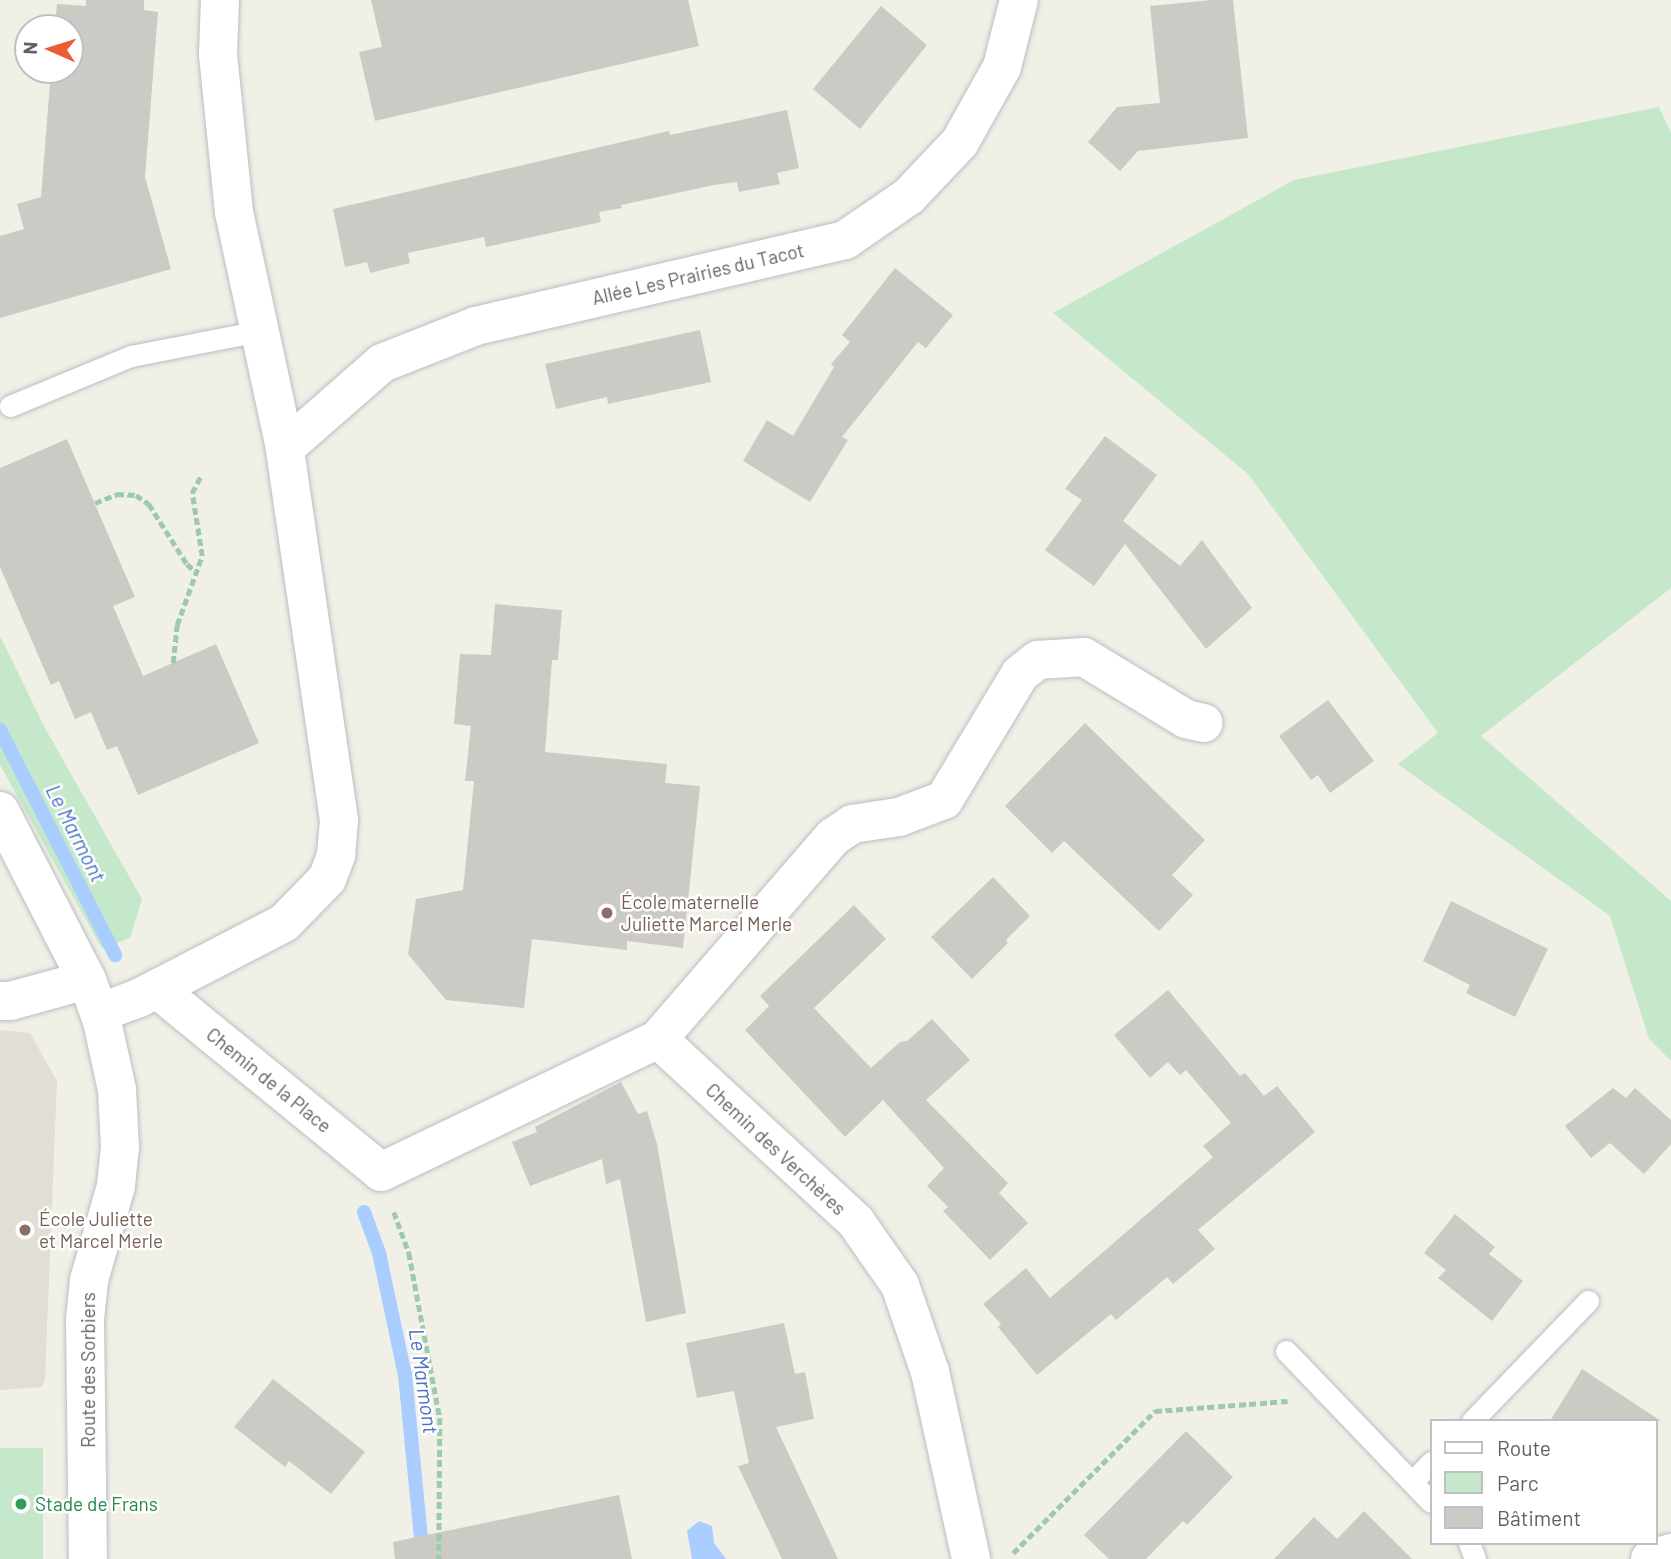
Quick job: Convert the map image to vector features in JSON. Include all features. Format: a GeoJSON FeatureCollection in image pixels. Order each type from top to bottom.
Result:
{"type":"FeatureCollection","features":[{"type":"Feature","properties":{"kind":"street"},"geometry":{"type":"LineString","coordinates":[[0,1001],[93,996],[157,989],[284,923],[327,879],[336,855],[339,820],[285,448],[234,212],[218,54],[220,0]]}},
{"type":"Feature","properties":{"kind":"street","name":"Allée Les Prairies du Tacot"},"geometry":{"type":"LineString","coordinates":[[285,448],[382,363],[476,326],[845,240],[909,196],[960,142],[1002,67],[1018,0]]}},
{"type":"Feature","properties":{"kind":"street"},"geometry":{"type":"LineString","coordinates":[[387,1189],[658,1039],[833,837],[852,824],[899,817],[944,800],[965,771],[1020,674],[1038,660],[1084,657],[1186,719],[1204,723]]}},
{"type":"Feature","properties":{"kind":"street","name":"Route des Sorbiers"},"geometry":{"type":"LineString","coordinates":[[0,811],[93,996],[117,1090],[120,1147],[116,1186],[89,1280],[85,1320],[88,1559]]}},
{"type":"Feature","properties":{"kind":"street","name":"Chemin de la Place"},"geometry":{"type":"LineString","coordinates":[[157,989],[387,1189]]}},
{"type":"Feature","properties":{"kind":"street","name":"Chemin des Verchères"},"geometry":{"type":"LineString","coordinates":[[658,1039],[856,1223],[900,1285],[930,1372],[971,1559]]}},
{"type":"Feature","properties":{"kind":"street"},"geometry":{"type":"LineString","coordinates":[[1650,1559],[1671,1553]]}},
{"type":"Feature","properties":{"kind":"lane"},"geometry":{"type":"LineString","coordinates":[[10,406],[131,356],[260,331]]}},
{"type":"Feature","properties":{"kind":"lane"},"geometry":{"type":"LineString","coordinates":[[1474,1419],[1588,1301]]}},
{"type":"Feature","properties":{"kind":"lane"},"geometry":{"type":"LineString","coordinates":[[1286,1351],[1430,1501]]}},
{"type":"Feature","properties":{"kind":"lane"},"geometry":{"type":"LineString","coordinates":[[1412,1482],[1430,1463]]}},
{"type":"Feature","properties":{"kind":"path"},"geometry":{"type":"LineString","coordinates":[[173,663],[177,625],[202,556],[192,493],[201,475]]}},
{"type":"Feature","properties":{"kind":"path"},"geometry":{"type":"LineString","coordinates":[[95,503],[117,494],[136,495],[149,504],[187,564],[196,572]]}},
{"type":"Feature","properties":{"kind":"path"},"geometry":{"type":"LineString","coordinates":[[387,1189],[409,1253],[440,1418],[439,1558]]}},
{"type":"Feature","properties":{"kind":"path"},"geometry":{"type":"LineString","coordinates":[[1008,1559],[1155,1411],[1331,1398]]}},
{"type":"Feature","properties":{"kind":"shaded area","name":"École Juliette et Marcel Merle"},"geometry":{"type":"Polygon","coordinates":[[[0,1030],[30,1033],[57,1081],[45,1379],[42,1387],[0,1390],[0,1030]]]}},
{"type":"Feature","properties":{"kind":"green space"},"geometry":{"type":"Polygon","coordinates":[[[1659,107],[1671,133],[1671,588],[1481,736],[1671,901],[1671,1061],[1649,1039],[1610,916],[1398,764],[1438,733],[1248,474],[1053,313],[1294,180],[1659,107]]]}},
{"type":"Feature","properties":{"kind":"green space"},"geometry":{"type":"Polygon","coordinates":[[[0,636],[46,730],[142,899],[130,938],[102,949],[0,765],[0,636]]]}},
{"type":"Feature","properties":{"kind":"green space","name":"Stade de Frans"},"geometry":{"type":"Polygon","coordinates":[[[0,1448],[43,1448],[43,1559],[0,1559],[0,1448]]]}},
{"type":"Feature","properties":{"kind":"water"},"geometry":{"type":"Polygon","coordinates":[[[699,1521],[712,1526],[714,1543],[726,1559],[692,1559],[687,1531],[699,1521]]]}},
{"type":"Feature","properties":{"kind":"building"},"geometry":{"type":"Polygon","coordinates":[[[86,0],[144,0],[144,10],[158,12],[145,177],[171,269],[0,318],[0,236],[24,229],[17,204],[41,197],[50,84],[84,84],[84,14],[56,14],[57,4],[86,6],[86,0]]]}},
{"type":"Feature","properties":{"kind":"building"},"geometry":{"type":"Polygon","coordinates":[[[371,0],[688,0],[699,46],[375,121],[359,52],[382,47],[371,0]]]}},
{"type":"Feature","properties":{"kind":"building"},"geometry":{"type":"Polygon","coordinates":[[[1233,0],[1248,138],[1138,151],[1120,171],[1088,142],[1117,107],[1160,103],[1150,6],[1233,0]]]}},
{"type":"Feature","properties":{"kind":"building"},"geometry":{"type":"Polygon","coordinates":[[[881,6],[927,45],[860,129],[813,89],[881,6]]]}},
{"type":"Feature","properties":{"kind":"building"},"geometry":{"type":"Polygon","coordinates":[[[787,110],[799,168],[777,173],[780,184],[739,192],[737,182],[714,185],[599,212],[601,222],[486,247],[484,237],[408,253],[410,263],[370,273],[367,262],[345,267],[333,209],[669,131],[670,135],[787,110]]]}},
{"type":"Feature","properties":{"kind":"building"},"geometry":{"type":"Polygon","coordinates":[[[895,268],[953,315],[926,348],[918,342],[842,437],[848,440],[810,502],[743,461],[767,420],[793,436],[834,367],[831,364],[850,342],[842,335],[895,268]]]}},
{"type":"Feature","properties":{"kind":"building"},"geometry":{"type":"Polygon","coordinates":[[[700,330],[711,382],[608,404],[607,397],[556,409],[545,364],[700,330]]]}},
{"type":"Feature","properties":{"kind":"building"},"geometry":{"type":"Polygon","coordinates":[[[1105,436],[1157,475],[1123,521],[1180,566],[1202,540],[1252,608],[1206,649],[1125,544],[1094,586],[1045,550],[1082,500],[1065,489],[1105,436]]]}},
{"type":"Feature","properties":{"kind":"building"},"geometry":{"type":"Polygon","coordinates":[[[67,439],[135,597],[113,606],[143,676],[216,644],[259,743],[138,795],[117,746],[107,750],[91,712],[75,719],[59,681],[51,685],[0,567],[0,468],[67,439]]]}},
{"type":"Feature","properties":{"kind":"building"},"geometry":{"type":"Polygon","coordinates":[[[495,604],[562,610],[558,660],[552,660],[545,752],[667,764],[665,783],[700,786],[683,948],[627,941],[627,950],[532,939],[524,1008],[446,1000],[408,954],[416,899],[463,890],[474,781],[465,781],[471,726],[454,724],[460,654],[491,655],[495,604]]]}},
{"type":"Feature","properties":{"kind":"building"},"geometry":{"type":"Polygon","coordinates":[[[1328,700],[1374,761],[1330,793],[1318,775],[1311,780],[1279,736],[1328,700]]]}},
{"type":"Feature","properties":{"kind":"building"},"geometry":{"type":"Polygon","coordinates":[[[1085,723],[1205,840],[1172,875],[1193,895],[1159,931],[1064,841],[1052,853],[1005,806],[1085,723]]]}},
{"type":"Feature","properties":{"kind":"building"},"geometry":{"type":"Polygon","coordinates":[[[993,877],[1030,916],[1006,940],[1008,943],[972,979],[931,937],[993,877]]]}},
{"type":"Feature","properties":{"kind":"building"},"geometry":{"type":"Polygon","coordinates":[[[1451,901],[1548,949],[1515,1017],[1466,993],[1470,985],[1423,961],[1451,901]]]}},
{"type":"Feature","properties":{"kind":"building"},"geometry":{"type":"Polygon","coordinates":[[[854,905],[886,939],[814,1008],[871,1068],[900,1042],[907,1041],[932,1019],[970,1060],[926,1100],[1008,1183],[999,1193],[1028,1223],[990,1260],[943,1211],[948,1207],[927,1186],[944,1168],[883,1100],[845,1137],[745,1030],[769,1006],[760,996],[854,905]]]}},
{"type":"Feature","properties":{"kind":"building"},"geometry":{"type":"Polygon","coordinates":[[[1168,990],[1240,1076],[1245,1073],[1264,1096],[1277,1086],[1315,1132],[1198,1230],[1215,1249],[1173,1284],[1167,1277],[1116,1320],[1111,1314],[1037,1375],[998,1327],[1001,1324],[983,1304],[1026,1268],[1050,1298],[1213,1157],[1203,1146],[1231,1123],[1186,1070],[1180,1075],[1168,1062],[1150,1078],[1114,1035],[1168,990]]]}},
{"type":"Feature","properties":{"kind":"building"},"geometry":{"type":"Polygon","coordinates":[[[621,1082],[638,1114],[647,1111],[657,1144],[686,1313],[646,1322],[620,1179],[606,1184],[602,1159],[530,1186],[512,1142],[537,1132],[535,1127],[621,1082]]]}},
{"type":"Feature","properties":{"kind":"building"},"geometry":{"type":"Polygon","coordinates":[[[1613,1088],[1626,1098],[1635,1088],[1671,1120],[1671,1144],[1644,1174],[1610,1143],[1591,1158],[1565,1126],[1613,1088]]]}},
{"type":"Feature","properties":{"kind":"building"},"geometry":{"type":"Polygon","coordinates":[[[1455,1214],[1495,1247],[1489,1254],[1523,1281],[1492,1321],[1438,1278],[1446,1270],[1424,1253],[1455,1214]]]}},
{"type":"Feature","properties":{"kind":"building"},"geometry":{"type":"Polygon","coordinates":[[[784,1323],[795,1374],[805,1372],[814,1419],[776,1427],[838,1559],[782,1559],[738,1466],[749,1463],[734,1391],[697,1398],[686,1343],[784,1323]]]}},
{"type":"Feature","properties":{"kind":"building"},"geometry":{"type":"Polygon","coordinates":[[[1582,1369],[1661,1421],[1657,1419],[1551,1419],[1582,1369]]]}},
{"type":"Feature","properties":{"kind":"building"},"geometry":{"type":"Polygon","coordinates":[[[273,1379],[365,1452],[331,1494],[289,1461],[285,1467],[234,1427],[273,1379]]]}},
{"type":"Feature","properties":{"kind":"building"},"geometry":{"type":"Polygon","coordinates":[[[1186,1431],[1233,1477],[1187,1525],[1183,1521],[1146,1559],[1109,1559],[1084,1535],[1186,1431]]]}},
{"type":"Feature","properties":{"kind":"building"},"geometry":{"type":"Polygon","coordinates":[[[619,1495],[632,1559],[395,1559],[393,1542],[619,1495]]]}},
{"type":"Feature","properties":{"kind":"building"},"geometry":{"type":"Polygon","coordinates":[[[1364,1511],[1412,1559],[1274,1559],[1314,1517],[1337,1539],[1364,1511]]]}},
{"type":"Feature","properties":{"kind":"waterway","name":"Le Marmont"},"geometry":{"type":"LineString","coordinates":[[0,730],[115,955]]}},
{"type":"Feature","properties":{"kind":"waterway","name":"Le Marmont"},"geometry":{"type":"LineString","coordinates":[[364,1212],[379,1253],[405,1375],[423,1559]]}},
{"type":"Feature","properties":{"kind":"place","name":"École maternelle Juliette Marcel Merle"},"geometry":{"type":"Point","coordinates":[607,913]}},
{"type":"Feature","properties":{"kind":"place","name":"École Juliette et Marcel Merle"},"geometry":{"type":"Point","coordinates":[25,1230]}},
{"type":"Feature","properties":{"kind":"place","name":"Stade de Frans"},"geometry":{"type":"Point","coordinates":[21,1504]}}]}
